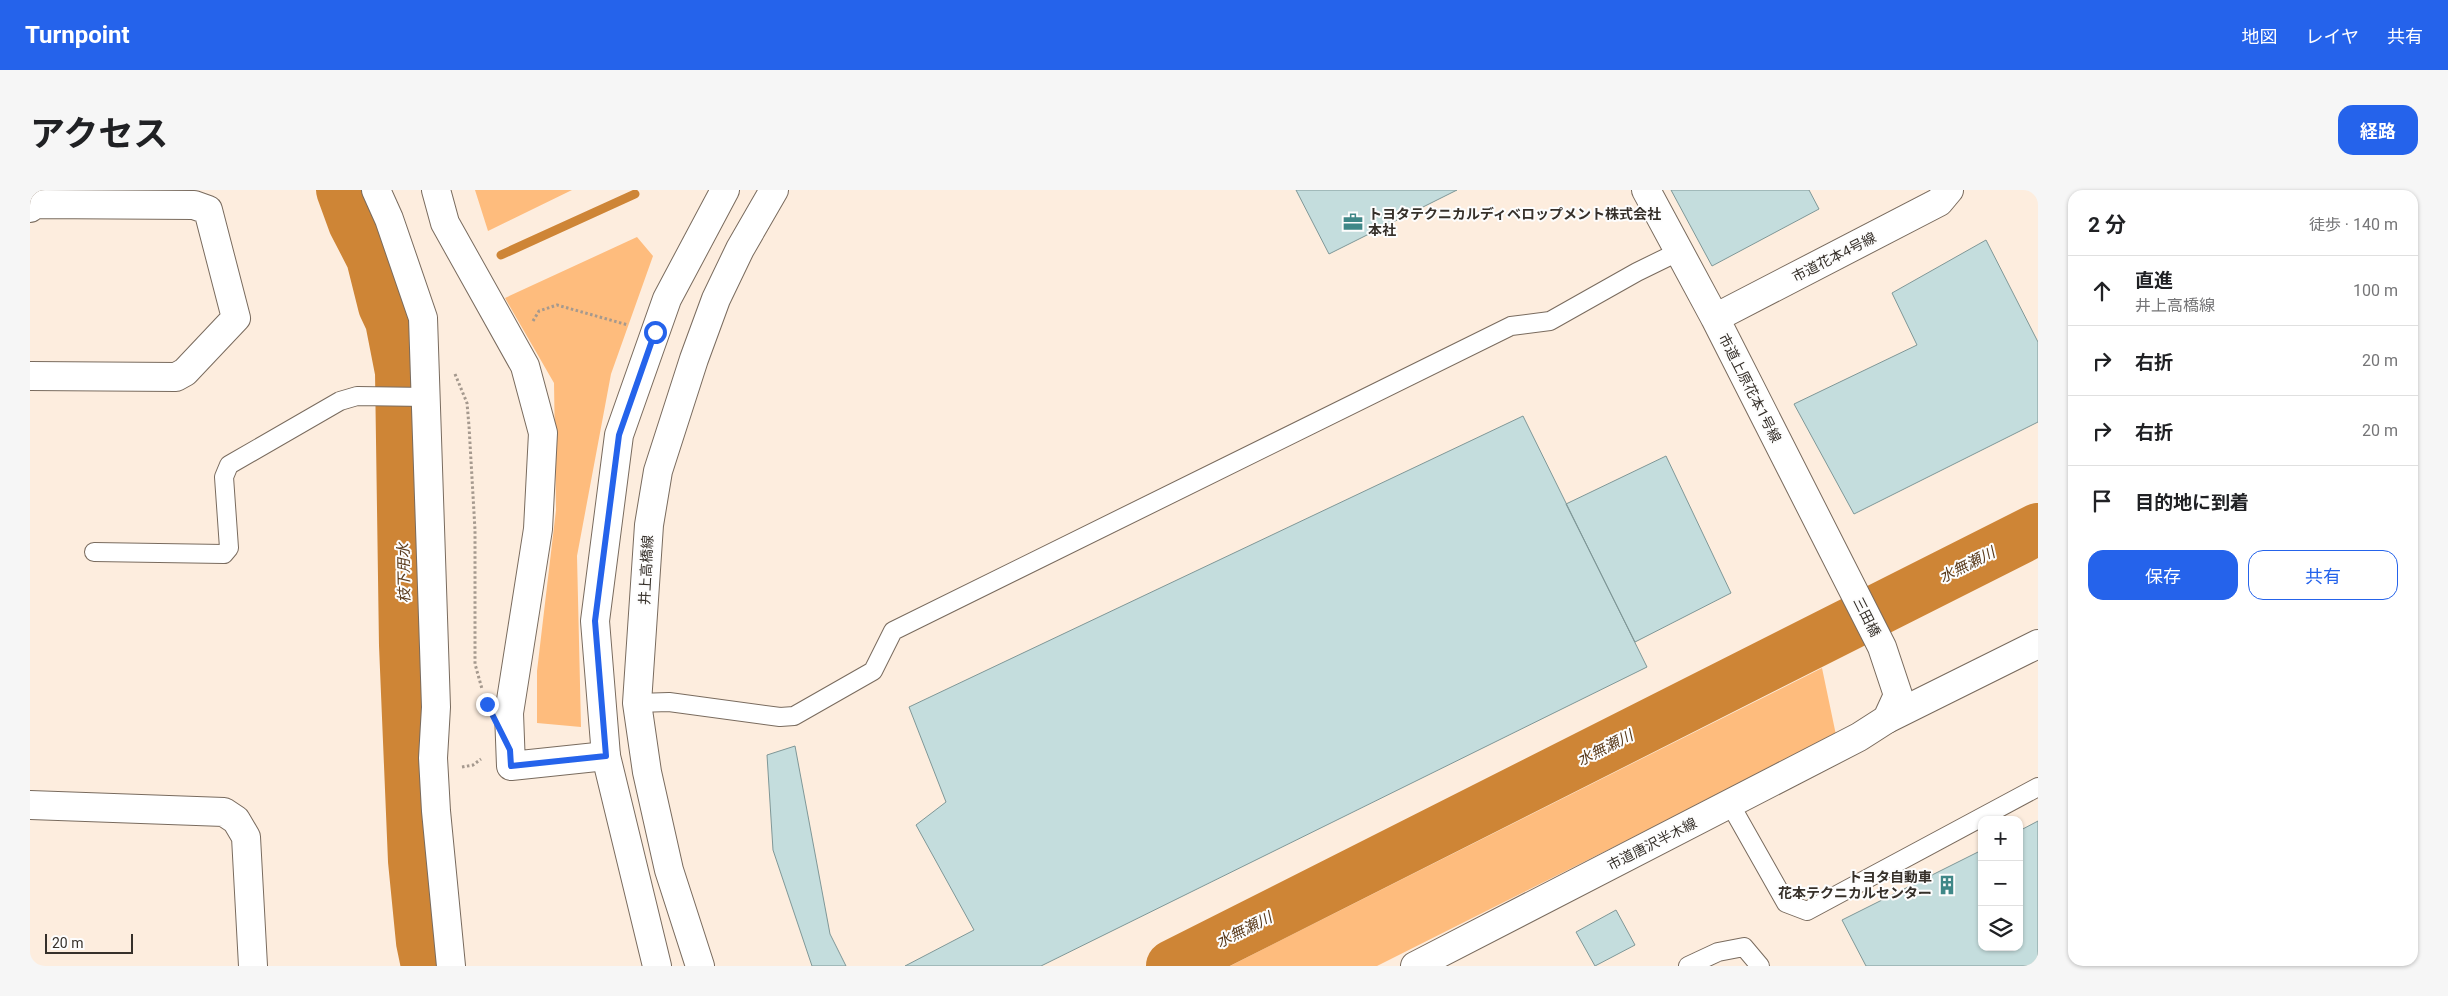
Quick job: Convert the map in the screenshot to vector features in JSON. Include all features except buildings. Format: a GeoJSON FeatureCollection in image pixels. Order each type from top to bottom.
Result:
{"type":"FeatureCollection","features":[{"type":"Feature","properties":{"kind":"street"},"geometry":{"type":"LineString","coordinates":[[376,190],[389,219],[423,318],[436,707],[434,758],[436,811],[451,966]]}},
{"type":"Feature","properties":{"kind":"street"},"geometry":{"type":"LineString","coordinates":[[436,190],[444,223],[525,366],[543,432],[538,529],[509,713],[511,766],[606,756]]}},
{"type":"Feature","properties":{"kind":"street"},"geometry":{"type":"LineString","coordinates":[[657,966],[606,756],[595,621],[619,435],[666,299],[725,190]]}},
{"type":"Feature","properties":{"kind":"street","name":"井上高橋線"},"geometry":{"type":"LineString","coordinates":[[700,966],[667,861],[646,772],[638,704],[648,524],[658,471],[676,411],[716,298],[740,249],[774,190]]}},
{"type":"Feature","properties":{"kind":"street","name":"市道上原花本1号線"},"geometry":{"type":"LineString","coordinates":[[1646,190],[1715,318],[1852,588]]}},
{"type":"Feature","properties":{"kind":"street","name":"市道花本4号線"},"geometry":{"type":"LineString","coordinates":[[1715,318],[1939,202],[1948,190]]}},
{"type":"Feature","properties":{"kind":"street"},"geometry":{"type":"LineString","coordinates":[[30,208],[35,204],[194,205],[208,210],[236,318],[185,372],[176,377],[30,376]]}},
{"type":"Feature","properties":{"kind":"street","name":"三田橋"},"geometry":{"type":"LineString","coordinates":[[1852,588],[1882,647],[1898,695],[1887,719]]}},
{"type":"Feature","properties":{"kind":"street","name":"市道唐沢半木線"},"geometry":{"type":"LineString","coordinates":[[1415,966],[1859,737],[1887,719],[2038,644]]}},
{"type":"Feature","properties":{"kind":"street"},"geometry":{"type":"LineString","coordinates":[[30,804],[224,812],[236,820],[246,837],[253,966]]}},
{"type":"Feature","properties":{"kind":"lane"},"geometry":{"type":"LineString","coordinates":[[638,704],[669,702],[780,717],[794,716],[873,671],[893,631],[1511,326],[1550,321],[1637,272],[1680,251]]}},
{"type":"Feature","properties":{"kind":"lane"},"geometry":{"type":"LineString","coordinates":[[94,552],[224,554],[229,548],[224,477],[230,465],[340,401],[357,396],[425,397]]}},
{"type":"Feature","properties":{"kind":"lane"},"geometry":{"type":"LineString","coordinates":[[1730,804],[1786,903],[1808,911],[2038,787]]}},
{"type":"Feature","properties":{"kind":"lane"},"geometry":{"type":"LineString","coordinates":[[1688,966],[1718,952],[1744,947],[1760,966]]}},
{"type":"Feature","properties":{"kind":"path"},"geometry":{"type":"LineString","coordinates":[[515,348],[540,311],[557,306],[655,332]]}},
{"type":"Feature","properties":{"kind":"path"},"geometry":{"type":"LineString","coordinates":[[452,366],[467,403],[475,530],[475,664],[484,696]]}},
{"type":"Feature","properties":{"kind":"shaded area"},"geometry":{"type":"Polygon","coordinates":[[[475,190],[572,190],[488,231],[475,190]]]}},
{"type":"Feature","properties":{"kind":"shaded area"},"geometry":{"type":"Polygon","coordinates":[[[637,237],[653,256],[611,374],[577,556],[581,727],[537,723],[537,671],[556,510],[554,383],[505,298],[637,237]]]}},
{"type":"Feature","properties":{"kind":"shaded area"},"geometry":{"type":"Polygon","coordinates":[[[1822,668],[1836,735],[1377,966],[1230,966],[1822,668]]]}},
{"type":"Feature","properties":{"kind":"waterway","name":"枝下用水"},"geometry":{"type":"LineString","coordinates":[[342,190],[354,223],[372,258],[384,306],[391,321],[401,372],[405,645],[414,861],[422,942],[427,966]]}},
{"type":"Feature","properties":{"kind":"waterway"},"geometry":{"type":"LineString","coordinates":[[501,255],[635,194]]}},
{"type":"Feature","properties":{"kind":"waterway","name":"水無瀬川"},"geometry":{"type":"LineString","coordinates":[[1172,966],[2038,529]]}},
{"type":"Feature","properties":{"kind":"place","name":"トヨタテクニカルディベロップメント株式会社 本社"},"geometry":{"type":"Point","coordinates":[1353,222]}},
{"type":"Feature","properties":{"kind":"place","name":"トヨタ自動車 花本テクニカルセンター"},"geometry":{"type":"Point","coordinates":[1947,885]}},
{"type":"Feature","properties":{"kind":"route"},"geometry":{"type":"LineString","coordinates":[[487,704],[510,750],[511,766],[606,756],[595,621],[619,435],[655,332]]}}]}
